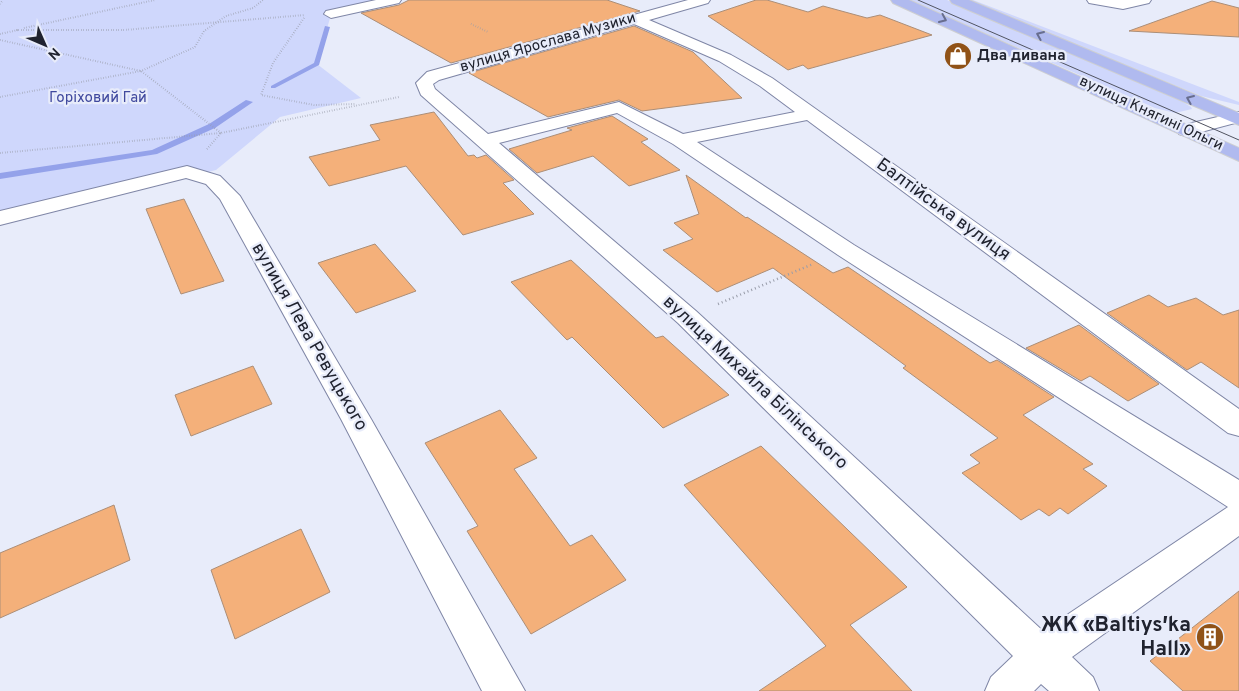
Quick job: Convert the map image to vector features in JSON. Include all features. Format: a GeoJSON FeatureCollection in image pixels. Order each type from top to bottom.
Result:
{"type":"FeatureCollection","features":[{"type":"Feature","properties":{"kind":"main road","name":"вулиця Княгині Ольги"},"geometry":{"type":"LineString","coordinates":[[898,0],[1239,155]]}},
{"type":"Feature","properties":{"kind":"main road","name":"вулиця Княгині Ольги"},"geometry":{"type":"LineString","coordinates":[[957,0],[1238,119]]}},
{"type":"Feature","properties":{"kind":"street"},"geometry":{"type":"LineString","coordinates":[[331,14],[394,0]]}},
{"type":"Feature","properties":{"kind":"street","name":"вулиця Ярослава Музики"},"geometry":{"type":"LineString","coordinates":[[425,87],[433,76],[633,18],[703,0]]}},
{"type":"Feature","properties":{"kind":"street"},"geometry":{"type":"LineString","coordinates":[[1094,0],[1123,5],[1144,0]]}},
{"type":"Feature","properties":{"kind":"street","name":"Балтійська вулиця"},"geometry":{"type":"LineString","coordinates":[[633,18],[725,58],[766,82],[1239,425]]}},
{"type":"Feature","properties":{"kind":"street","name":"вулиця Михайла Білінського"},"geometry":{"type":"LineString","coordinates":[[425,87],[687,318],[1078,691]]}},
{"type":"Feature","properties":{"kind":"street"},"geometry":{"type":"LineString","coordinates":[[484,140],[619,107],[680,140],[846,250],[1239,497]]}},
{"type":"Feature","properties":{"kind":"street"},"geometry":{"type":"LineString","coordinates":[[680,140],[810,114]]}},
{"type":"Feature","properties":{"kind":"street"},"geometry":{"type":"LineString","coordinates":[[1186,130],[1238,119]]}},
{"type":"Feature","properties":{"kind":"street","name":"вулиця Лева Ревуцького"},"geometry":{"type":"LineString","coordinates":[[0,218],[187,172],[213,180],[229,196],[356,419],[504,691]]}},
{"type":"Feature","properties":{"kind":"street"},"geometry":{"type":"LineString","coordinates":[[1006,691],[1042,655],[1239,517]]}},
{"type":"Feature","properties":{"kind":"path"},"geometry":{"type":"LineString","coordinates":[[0,4],[3,0]]}},
{"type":"Feature","properties":{"kind":"path"},"geometry":{"type":"LineString","coordinates":[[145,2],[149,0]]}},
{"type":"Feature","properties":{"kind":"path"},"geometry":{"type":"LineString","coordinates":[[0,34],[155,0]]}},
{"type":"Feature","properties":{"kind":"path"},"geometry":{"type":"LineString","coordinates":[[0,97],[141,71],[195,47],[204,31],[226,16],[253,8],[263,0]]}},
{"type":"Feature","properties":{"kind":"path"},"geometry":{"type":"LineString","coordinates":[[16,30],[124,30],[306,15],[273,63],[261,95],[314,105],[363,104]]}},
{"type":"Feature","properties":{"kind":"path"},"geometry":{"type":"LineString","coordinates":[[0,40],[141,71],[221,132]]}},
{"type":"Feature","properties":{"kind":"path"},"geometry":{"type":"LineString","coordinates":[[0,153],[213,134],[363,104],[425,87]]}},
{"type":"Feature","properties":{"kind":"path"},"geometry":{"type":"LineString","coordinates":[[687,318],[846,250]]}},
{"type":"Feature","properties":{"kind":"green space","name":"Горіховий Гай"},"geometry":{"type":"Polygon","coordinates":[[[0,0],[385,0],[332,11],[317,64],[361,98],[280,117],[216,170],[0,223],[0,0]]]}},
{"type":"Feature","properties":{"kind":"green space"},"geometry":{"type":"Polygon","coordinates":[[[909,0],[947,0],[1183,102],[1192,109],[1175,113],[1155,108],[909,0]]]}},
{"type":"Feature","properties":{"kind":"green space"},"geometry":{"type":"Polygon","coordinates":[[[967,0],[973,0],[1239,102],[1239,105],[1201,96],[967,0]]]}},
{"type":"Feature","properties":{"kind":"building"},"geometry":{"type":"Polygon","coordinates":[[[409,0],[607,0],[640,11],[451,63],[361,13],[399,5],[409,0]]]}},
{"type":"Feature","properties":{"kind":"building"},"geometry":{"type":"Polygon","coordinates":[[[756,0],[767,0],[808,12],[823,6],[867,18],[880,15],[932,35],[808,69],[803,65],[788,70],[708,16],[756,0]]]}},
{"type":"Feature","properties":{"kind":"building"},"geometry":{"type":"Polygon","coordinates":[[[1212,1],[1239,8],[1239,37],[1129,31],[1212,1]]]}},
{"type":"Feature","properties":{"kind":"building"},"geometry":{"type":"Polygon","coordinates":[[[634,26],[693,52],[742,98],[642,111],[619,100],[548,117],[469,73],[634,26]]]}},
{"type":"Feature","properties":{"kind":"building"},"geometry":{"type":"Polygon","coordinates":[[[434,112],[468,156],[474,155],[477,158],[486,155],[514,180],[503,183],[534,214],[463,235],[406,166],[329,186],[309,157],[380,140],[370,125],[434,112]]]}},
{"type":"Feature","properties":{"kind":"building"},"geometry":{"type":"Polygon","coordinates":[[[612,116],[648,139],[641,142],[680,170],[629,186],[593,156],[537,173],[509,149],[572,130],[567,128],[612,116]]]}},
{"type":"Feature","properties":{"kind":"building"},"geometry":{"type":"Polygon","coordinates":[[[686,175],[746,218],[833,273],[848,267],[990,363],[997,360],[1054,397],[1023,415],[1093,464],[1083,469],[1107,486],[1068,514],[1060,508],[1049,516],[1039,509],[1021,520],[962,473],[980,463],[970,455],[998,438],[903,368],[906,366],[773,268],[717,292],[663,250],[693,239],[674,223],[699,214],[686,175]]]}},
{"type":"Feature","properties":{"kind":"building"},"geometry":{"type":"Polygon","coordinates":[[[184,199],[224,281],[181,294],[146,209],[184,199]]]}},
{"type":"Feature","properties":{"kind":"building"},"geometry":{"type":"Polygon","coordinates":[[[375,244],[416,291],[356,313],[318,263],[375,244]]]}},
{"type":"Feature","properties":{"kind":"building"},"geometry":{"type":"Polygon","coordinates":[[[571,260],[656,338],[663,336],[729,395],[663,428],[572,337],[567,340],[511,282],[571,260]]]}},
{"type":"Feature","properties":{"kind":"building"},"geometry":{"type":"Polygon","coordinates":[[[1149,295],[1168,307],[1196,298],[1223,315],[1239,310],[1239,388],[1201,362],[1187,370],[1107,313],[1149,295]]]}},
{"type":"Feature","properties":{"kind":"building"},"geometry":{"type":"Polygon","coordinates":[[[1079,325],[1159,384],[1128,401],[1090,376],[1081,381],[1026,348],[1079,325]]]}},
{"type":"Feature","properties":{"kind":"building"},"geometry":{"type":"Polygon","coordinates":[[[253,366],[272,404],[191,436],[175,395],[253,366]]]}},
{"type":"Feature","properties":{"kind":"building"},"geometry":{"type":"Polygon","coordinates":[[[500,410],[537,458],[514,469],[570,546],[592,535],[626,580],[531,634],[467,531],[478,526],[425,443],[500,410]]]}},
{"type":"Feature","properties":{"kind":"building"},"geometry":{"type":"Polygon","coordinates":[[[761,446],[907,587],[850,625],[912,691],[759,691],[826,646],[684,485],[761,446]]]}},
{"type":"Feature","properties":{"kind":"building"},"geometry":{"type":"Polygon","coordinates":[[[114,505],[130,560],[0,618],[0,553],[114,505]]]}},
{"type":"Feature","properties":{"kind":"building"},"geometry":{"type":"Polygon","coordinates":[[[301,529],[330,592],[235,639],[211,570],[301,529]]]}},
{"type":"Feature","properties":{"kind":"building","name":"ЖК «Baltiysʹka Hall»"},"geometry":{"type":"Polygon","coordinates":[[[1239,591],[1239,691],[1183,691],[1150,661],[1239,591]]]}},
{"type":"Feature","properties":{"kind":"waterway"},"geometry":{"type":"LineString","coordinates":[[273,87],[317,64],[327,27]]}},
{"type":"Feature","properties":{"kind":"waterway"},"geometry":{"type":"LineString","coordinates":[[0,176],[154,152],[212,126],[249,102]]}},
{"type":"Feature","properties":{"kind":"tram line"},"geometry":{"type":"LineString","coordinates":[[918,0],[1239,140]]}},
{"type":"Feature","properties":{"kind":"place","name":"Два дивана"},"geometry":{"type":"Point","coordinates":[958,56]}},
{"type":"Feature","properties":{"kind":"place","name":"ЖК «Baltiysʹka Hall»"},"geometry":{"type":"Point","coordinates":[1210,637]}}]}
